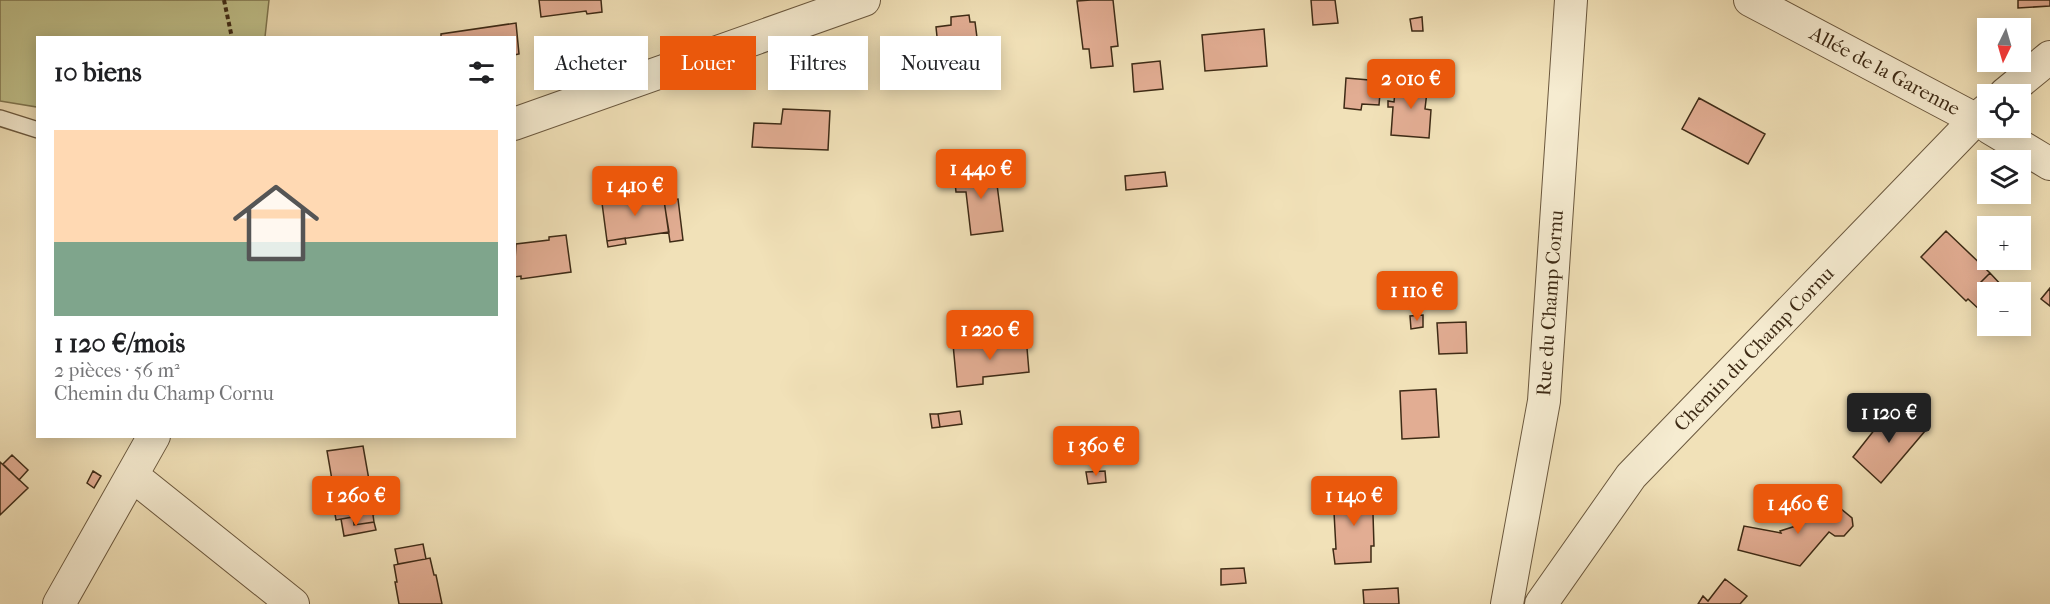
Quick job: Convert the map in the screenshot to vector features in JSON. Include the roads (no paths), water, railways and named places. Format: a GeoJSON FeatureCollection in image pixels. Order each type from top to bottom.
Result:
{"type":"FeatureCollection","features":[{"type":"Feature","properties":{"kind":"street"},"geometry":{"type":"LineString","coordinates":[[516,123],[864,0]]}},
{"type":"Feature","properties":{"kind":"street","name":"Rue du Champ Cornu"},"geometry":{"type":"LineString","coordinates":[[1507,604],[1544,401],[1571,0]]}},
{"type":"Feature","properties":{"kind":"street","name":"Allée de la Garenne"},"geometry":{"type":"LineString","coordinates":[[1750,0],[1977,116]]}},
{"type":"Feature","properties":{"kind":"street"},"geometry":{"type":"LineString","coordinates":[[2017,84],[2050,57]]}},
{"type":"Feature","properties":{"kind":"street","name":"Chemin du Champ Cornu"},"geometry":{"type":"LineString","coordinates":[[1541,604],[1631,476],[1977,128]]}},
{"type":"Feature","properties":{"kind":"street","name":"Allée de la Garenne"},"geometry":{"type":"LineString","coordinates":[[2012,138],[2050,164]]}},
{"type":"Feature","properties":{"kind":"street"},"geometry":{"type":"LineString","coordinates":[[59,604],[153,438]]}},
{"type":"Feature","properties":{"kind":"street"},"geometry":{"type":"LineString","coordinates":[[133,476],[293,604]]}},
{"type":"Feature","properties":{"kind":"lane"},"geometry":{"type":"LineString","coordinates":[[0,118],[36,129]]}}]}
